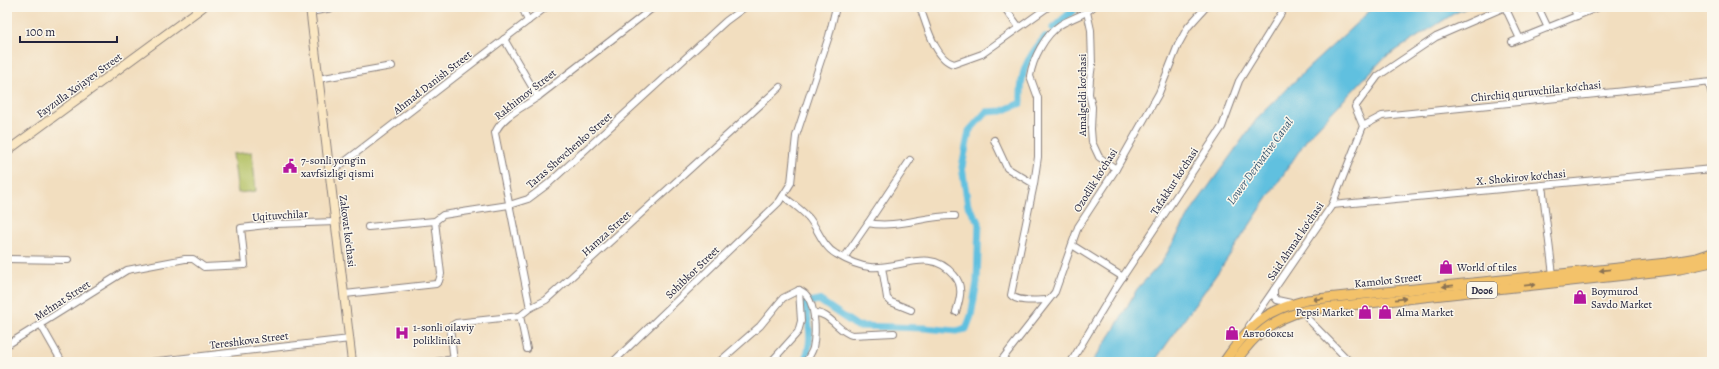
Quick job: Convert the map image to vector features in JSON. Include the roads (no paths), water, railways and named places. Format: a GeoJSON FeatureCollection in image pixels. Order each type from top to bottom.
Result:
{"type":"FeatureCollection","features":[{"type":"Feature","properties":{"kind":"main road","name":"Fayzulla Xojayev Street"},"geometry":{"type":"LineString","coordinates":[[7,151],[203,7]]}},
{"type":"Feature","properties":{"kind":"main road","name":"Zakovat ko'chasi"},"geometry":{"type":"LineString","coordinates":[[310,9],[352,362]]}},
{"type":"Feature","properties":{"kind":"main road","name":"Kamolot Street"},"geometry":{"type":"LineString","coordinates":[[1235,362],[1257,335],[1273,322],[1306,310],[1553,275],[1682,261],[1712,253]]}},
{"type":"Feature","properties":{"kind":"main road","name":"Kamolot Street"},"geometry":{"type":"LineString","coordinates":[[1242,336],[1266,315],[1295,303],[1328,298],[1680,269],[1712,262]]}},
{"type":"Feature","properties":{"kind":"main road","name":"D006"},"geometry":{"type":"LineString","coordinates":[[1224,362],[1242,336]]}},
{"type":"Feature","properties":{"kind":"street"},"geometry":{"type":"LineString","coordinates":[[310,9],[338,7]]}},
{"type":"Feature","properties":{"kind":"street"},"geometry":{"type":"LineString","coordinates":[[522,7],[528,21]]}},
{"type":"Feature","properties":{"kind":"street","name":"Ahmad Danish Street"},"geometry":{"type":"LineString","coordinates":[[330,173],[546,7]]}},
{"type":"Feature","properties":{"kind":"street","name":"Rakhimov Street"},"geometry":{"type":"LineString","coordinates":[[530,308],[495,133],[498,126],[538,97],[654,7]]}},
{"type":"Feature","properties":{"kind":"street","name":"Taras Shevchenko Street"},"geometry":{"type":"LineString","coordinates":[[368,226],[435,221],[443,215],[509,204],[528,199],[539,192],[726,21],[745,7]]}},
{"type":"Feature","properties":{"kind":"street"},"geometry":{"type":"LineString","coordinates":[[836,7],[829,36],[796,136],[791,183],[783,196],[810,219],[828,248],[859,265],[882,267],[929,260],[944,267],[957,279],[961,288],[960,299],[956,312]]}},
{"type":"Feature","properties":{"kind":"street"},"geometry":{"type":"LineString","coordinates":[[920,7],[935,46],[949,63],[954,64],[982,54],[1048,7]]}},
{"type":"Feature","properties":{"kind":"street"},"geometry":{"type":"LineString","coordinates":[[1004,7],[1019,27]]}},
{"type":"Feature","properties":{"kind":"street","name":"Ozodlik ko‘chasi"},"geometry":{"type":"LineString","coordinates":[[1000,362],[1055,292],[1078,227],[1116,169],[1159,93],[1178,45],[1188,27],[1206,7]]}},
{"type":"Feature","properties":{"kind":"street","name":"Tafakkur ko‘chasi"},"geometry":{"type":"LineString","coordinates":[[1071,362],[1123,277],[1222,127],[1239,81],[1285,7]]}},
{"type":"Feature","properties":{"kind":"street"},"geometry":{"type":"LineString","coordinates":[[1363,126],[1355,107],[1378,76],[1436,37],[1505,7],[1520,39]]}},
{"type":"Feature","properties":{"kind":"street"},"geometry":{"type":"LineString","coordinates":[[1538,7],[1548,28]]}},
{"type":"Feature","properties":{"kind":"street"},"geometry":{"type":"LineString","coordinates":[[1572,7],[1577,16]]}},
{"type":"Feature","properties":{"kind":"street"},"geometry":{"type":"LineString","coordinates":[[1512,42],[1598,7]]}},
{"type":"Feature","properties":{"kind":"street","name":"Amalgeldi ko‘chasi"},"geometry":{"type":"LineString","coordinates":[[1048,300],[1014,298],[1011,295],[1034,184],[1038,156],[1037,93],[1031,80],[1031,72],[1045,41],[1053,31],[1090,9],[1092,65],[1089,94],[1092,107],[1092,142],[1099,157],[1116,169]]}},
{"type":"Feature","properties":{"kind":"street"},"geometry":{"type":"LineString","coordinates":[[504,39],[538,97]]}},
{"type":"Feature","properties":{"kind":"street"},"geometry":{"type":"LineString","coordinates":[[318,79],[392,66]]}},
{"type":"Feature","properties":{"kind":"street"},"geometry":{"type":"LineString","coordinates":[[1710,83],[1712,95]]}},
{"type":"Feature","properties":{"kind":"street","name":"Chirchiq quruvchilar ko'chasi"},"geometry":{"type":"LineString","coordinates":[[1363,126],[1382,116],[1710,83]]}},
{"type":"Feature","properties":{"kind":"street","name":"Hamza Street"},"geometry":{"type":"LineString","coordinates":[[520,316],[530,308],[546,300],[780,87]]}},
{"type":"Feature","properties":{"kind":"street","name":"Said Ahmad ko‘chasi"},"geometry":{"type":"LineString","coordinates":[[1242,336],[1332,205],[1363,126]]}},
{"type":"Feature","properties":{"kind":"street"},"geometry":{"type":"LineString","coordinates":[[994,140],[1007,168],[1034,184]]}},
{"type":"Feature","properties":{"kind":"street"},"geometry":{"type":"LineString","coordinates":[[844,258],[910,160]]}},
{"type":"Feature","properties":{"kind":"street","name":"X. Shokirov ko‘chasi"},"geometry":{"type":"LineString","coordinates":[[1332,205],[1712,169]]}},
{"type":"Feature","properties":{"kind":"street"},"geometry":{"type":"LineString","coordinates":[[1542,185],[1553,275]]}},
{"type":"Feature","properties":{"kind":"street","name":"Sohibkor Street"},"geometry":{"type":"LineString","coordinates":[[613,362],[783,196]]}},
{"type":"Feature","properties":{"kind":"street"},"geometry":{"type":"LineString","coordinates":[[868,223],[878,225],[912,222],[941,215],[955,216]]}},
{"type":"Feature","properties":{"kind":"street"},"geometry":{"type":"LineString","coordinates":[[345,294],[436,284],[439,281],[441,274],[435,221]]}},
{"type":"Feature","properties":{"kind":"street","name":"Uqituvchilar"},"geometry":{"type":"LineString","coordinates":[[127,270],[185,259],[193,259],[204,267],[245,265],[241,228],[336,222]]}},
{"type":"Feature","properties":{"kind":"street"},"geometry":{"type":"LineString","coordinates":[[1072,245],[1123,277]]}},
{"type":"Feature","properties":{"kind":"street"},"geometry":{"type":"LineString","coordinates":[[7,259],[68,260]]}},
{"type":"Feature","properties":{"kind":"street"},"geometry":{"type":"LineString","coordinates":[[882,267],[887,298],[891,302],[911,310]]}},
{"type":"Feature","properties":{"kind":"street","name":"Mehnat Street"},"geometry":{"type":"LineString","coordinates":[[7,346],[127,270]]}},
{"type":"Feature","properties":{"kind":"street"},"geometry":{"type":"LineString","coordinates":[[799,290],[804,293],[814,313],[814,343],[812,351],[806,362]]}},
{"type":"Feature","properties":{"kind":"street"},"geometry":{"type":"LineString","coordinates":[[719,362],[760,326],[783,298],[799,290]]}},
{"type":"Feature","properties":{"kind":"street"},"geometry":{"type":"LineString","coordinates":[[771,362],[798,332],[801,321],[799,290]]}},
{"type":"Feature","properties":{"kind":"street"},"geometry":{"type":"LineString","coordinates":[[1274,290],[1274,296],[1277,300],[1285,303],[1295,303]]}},
{"type":"Feature","properties":{"kind":"street"},"geometry":{"type":"LineString","coordinates":[[1306,310],[1308,319],[1350,362]]}},
{"type":"Feature","properties":{"kind":"street"},"geometry":{"type":"LineString","coordinates":[[814,313],[823,314],[846,334],[860,335],[894,333]]}},
{"type":"Feature","properties":{"kind":"street"},"geometry":{"type":"LineString","coordinates":[[435,362],[454,361],[450,326],[456,323],[520,316],[526,349]]}},
{"type":"Feature","properties":{"kind":"street"},"geometry":{"type":"LineString","coordinates":[[41,325],[62,362]]}},
{"type":"Feature","properties":{"kind":"street","name":"Tereshkova Street"},"geometry":{"type":"LineString","coordinates":[[150,362],[350,338]]}},
{"type":"Feature","properties":{"kind":"water","name":"Lower Derivative Canal"},"geometry":{"type":"Polygon","coordinates":[[[1374,7],[1469,7],[1455,13],[1384,58],[1309,136],[1221,268],[1154,362],[1092,362],[1112,333],[1137,289],[1162,262],[1193,208],[1259,116],[1374,7]]]}},
{"type":"Feature","properties":{"kind":"waterway"},"geometry":{"type":"LineString","coordinates":[[1053,28],[1077,7]]}},
{"type":"Feature","properties":{"kind":"waterway"},"geometry":{"type":"LineString","coordinates":[[803,362],[809,348],[810,341],[805,303],[819,300],[857,326],[925,328],[956,331],[966,329],[971,316],[977,282],[979,222],[968,206],[962,167],[969,131],[986,112],[1002,111],[1021,103],[1021,92],[1025,67],[1028,60],[1045,37]]}},
{"type":"Feature","properties":{"kind":"place","name":"7-sonli yong‘in xavfsizligi qismi"},"geometry":{"type":"Point","coordinates":[290,166]}},
{"type":"Feature","properties":{"kind":"place","name":"World of tiles"},"geometry":{"type":"Point","coordinates":[1446,267]}},
{"type":"Feature","properties":{"kind":"place","name":"Boymurod Savdo Market"},"geometry":{"type":"Point","coordinates":[1580,297]}},
{"type":"Feature","properties":{"kind":"place","name":"Pepsi Market"},"geometry":{"type":"Point","coordinates":[1365,312]}},
{"type":"Feature","properties":{"kind":"place","name":"Alma Market"},"geometry":{"type":"Point","coordinates":[1385,312]}},
{"type":"Feature","properties":{"kind":"place","name":"1-sonli oilaviy poliklinika"},"geometry":{"type":"Point","coordinates":[402,333]}},
{"type":"Feature","properties":{"kind":"place","name":"Автобоксы"},"geometry":{"type":"Point","coordinates":[1232,333]}}]}
